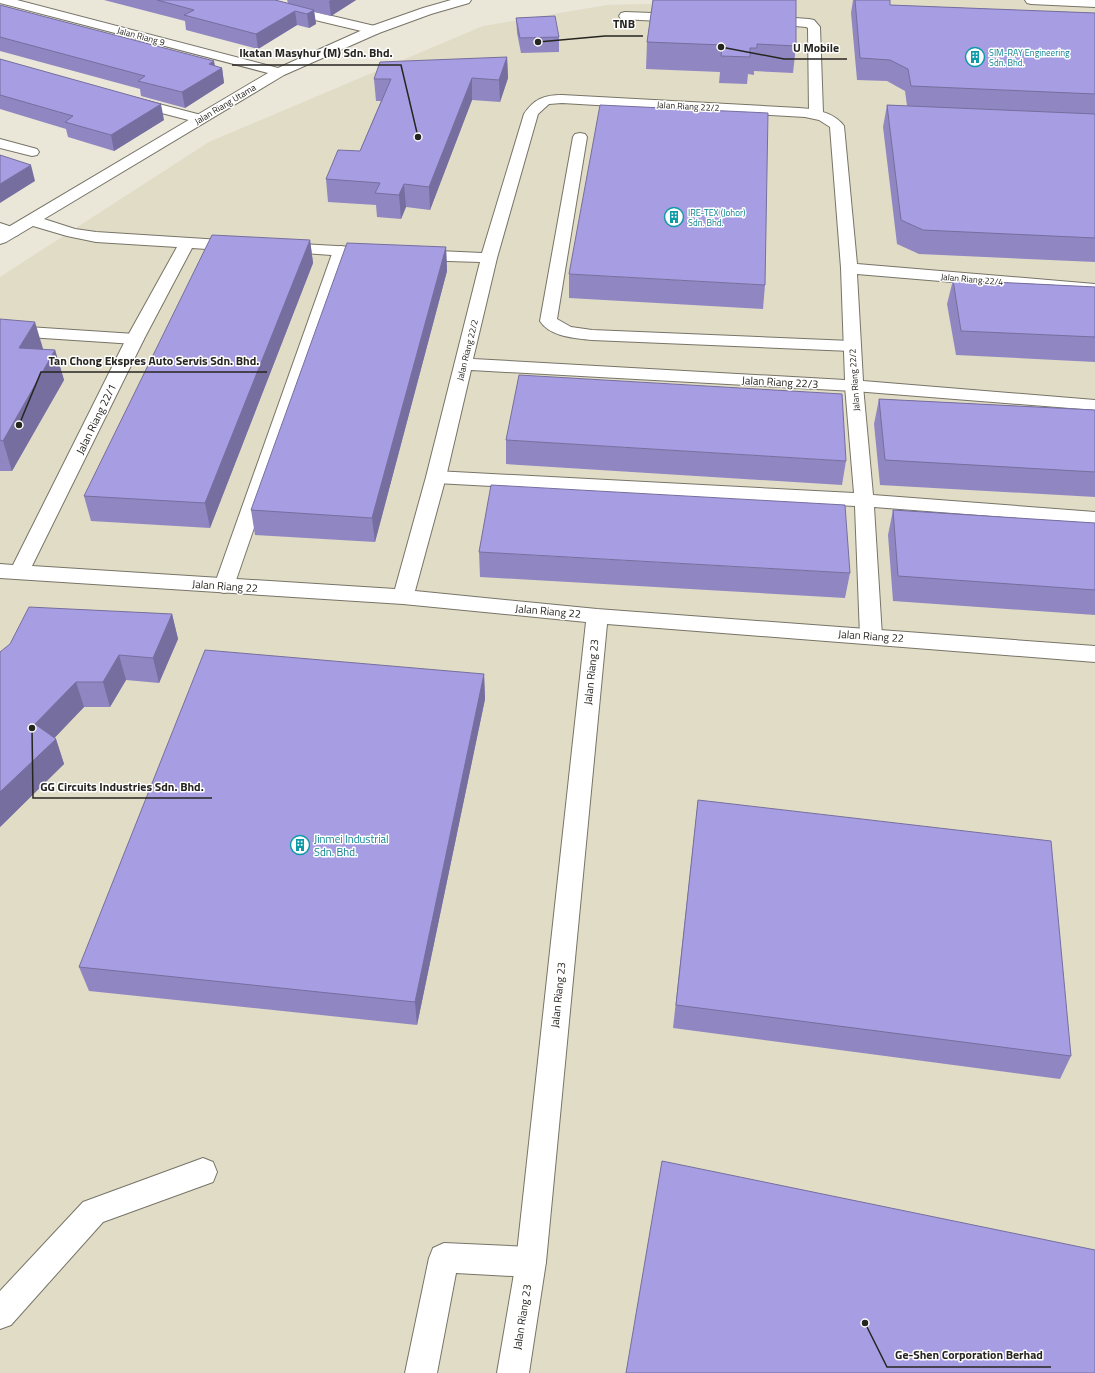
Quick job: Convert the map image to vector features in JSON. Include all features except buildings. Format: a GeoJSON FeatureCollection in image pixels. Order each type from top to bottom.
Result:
{"type":"FeatureCollection","features":[{"type":"Feature","properties":{"kind":"street","name":"Jalan Riang 9"},"geometry":{"type":"LineString","coordinates":[[2,0],[279,72]]}},
{"type":"Feature","properties":{"kind":"street"},"geometry":{"type":"LineString","coordinates":[[248,0],[374,30]]}},
{"type":"Feature","properties":{"kind":"street","name":"Jalan Riang Utama"},"geometry":{"type":"LineString","coordinates":[[4,233],[30,220],[279,72],[374,30],[423,5],[465,0]]}},
{"type":"Feature","properties":{"kind":"street"},"geometry":{"type":"LineString","coordinates":[[1031,0],[1095,3]]}},
{"type":"Feature","properties":{"kind":"street"},"geometry":{"type":"LineString","coordinates":[[625,16],[696,18]]}},
{"type":"Feature","properties":{"kind":"street"},"geometry":{"type":"LineString","coordinates":[[752,19],[809,23],[814,27],[816,113]]}},
{"type":"Feature","properties":{"kind":"street"},"geometry":{"type":"LineString","coordinates":[[116,96],[200,119]]}},
{"type":"Feature","properties":{"kind":"street","name":"Jalan Riang 22/2"},"geometry":{"type":"LineString","coordinates":[[403,597],[436,477],[490,258],[531,114],[539,103],[562,99],[816,113],[829,118],[837,126],[849,268],[851,346],[864,500],[871,636]]}},
{"type":"Feature","properties":{"kind":"street"},"geometry":{"type":"LineString","coordinates":[[580,137],[548,321],[566,331],[592,335],[851,346]]}},
{"type":"Feature","properties":{"kind":"street"},"geometry":{"type":"LineString","coordinates":[[0,143],[32,152]]}},
{"type":"Feature","properties":{"kind":"street"},"geometry":{"type":"LineString","coordinates":[[30,220],[73,233],[96,237],[248,247]]}},
{"type":"Feature","properties":{"kind":"street","name":"Jalan Riang 22/1"},"geometry":{"type":"LineString","coordinates":[[10,572],[186,244]]}},
{"type":"Feature","properties":{"kind":"street"},"geometry":{"type":"LineString","coordinates":[[271,248],[490,258]]}},
{"type":"Feature","properties":{"kind":"street"},"geometry":{"type":"LineString","coordinates":[[224,586],[341,251]]}},
{"type":"Feature","properties":{"kind":"street","name":"Jalan Riang 22/4"},"geometry":{"type":"LineString","coordinates":[[849,268],[1095,290]]}},
{"type":"Feature","properties":{"kind":"street"},"geometry":{"type":"LineString","coordinates":[[0,333],[28,332],[135,340]]}},
{"type":"Feature","properties":{"kind":"street","name":"Jalan Riang 22/3"},"geometry":{"type":"LineString","coordinates":[[464,364],[854,386],[1095,405]]}},
{"type":"Feature","properties":{"kind":"street"},"geometry":{"type":"LineString","coordinates":[[436,477],[864,500],[1095,518]]}},
{"type":"Feature","properties":{"kind":"street","name":"Jalan Riang 22"},"geometry":{"type":"LineString","coordinates":[[10,572],[403,597],[597,616],[1095,654]]}},
{"type":"Feature","properties":{"kind":"street","name":"Jalan Riang 23"},"geometry":{"type":"LineString","coordinates":[[513,1373],[531,1262],[597,616]]}},
{"type":"Feature","properties":{"kind":"street"},"geometry":{"type":"LineString","coordinates":[[0,1314],[93,1212],[203,1172]]}},
{"type":"Feature","properties":{"kind":"street"},"geometry":{"type":"LineString","coordinates":[[421,1373],[444,1258],[531,1262]]}},
{"type":"Feature","properties":{"kind":"shaded area"},"geometry":{"type":"Polygon","coordinates":[[[723,0],[1095,0],[1095,1373],[0,1373],[0,277],[209,142],[483,26],[607,5],[722,2],[723,0]]]}},
{"type":"Feature","properties":{"kind":"place","name":"TNB"},"geometry":{"type":"Point","coordinates":[538,42]}},
{"type":"Feature","properties":{"kind":"place","name":"U Mobile"},"geometry":{"type":"Point","coordinates":[721,47]}},
{"type":"Feature","properties":{"kind":"place","name":"SIM-RAY Engineering Sdn. Bhd."},"geometry":{"type":"Point","coordinates":[975,57]}},
{"type":"Feature","properties":{"kind":"place","name":"Ikatan Masyhur (M) Sdn. Bhd."},"geometry":{"type":"Point","coordinates":[418,137]}},
{"type":"Feature","properties":{"kind":"place","name":"IRE-TEX (Johor) Sdn. Bhd."},"geometry":{"type":"Point","coordinates":[674,217]}},
{"type":"Feature","properties":{"kind":"place","name":"Tan Chong Ekspres Auto Servis Sdn. Bhd."},"geometry":{"type":"Point","coordinates":[19,425]}},
{"type":"Feature","properties":{"kind":"place","name":"GG Circuits Industries Sdn. Bhd."},"geometry":{"type":"Point","coordinates":[32,728]}},
{"type":"Feature","properties":{"kind":"place","name":"Jinmei Industrial Sdn. Bhd."},"geometry":{"type":"Point","coordinates":[300,845]}},
{"type":"Feature","properties":{"kind":"place","name":"Ge-Shen Corporation Berhad"},"geometry":{"type":"Point","coordinates":[865,1323]}}]}
